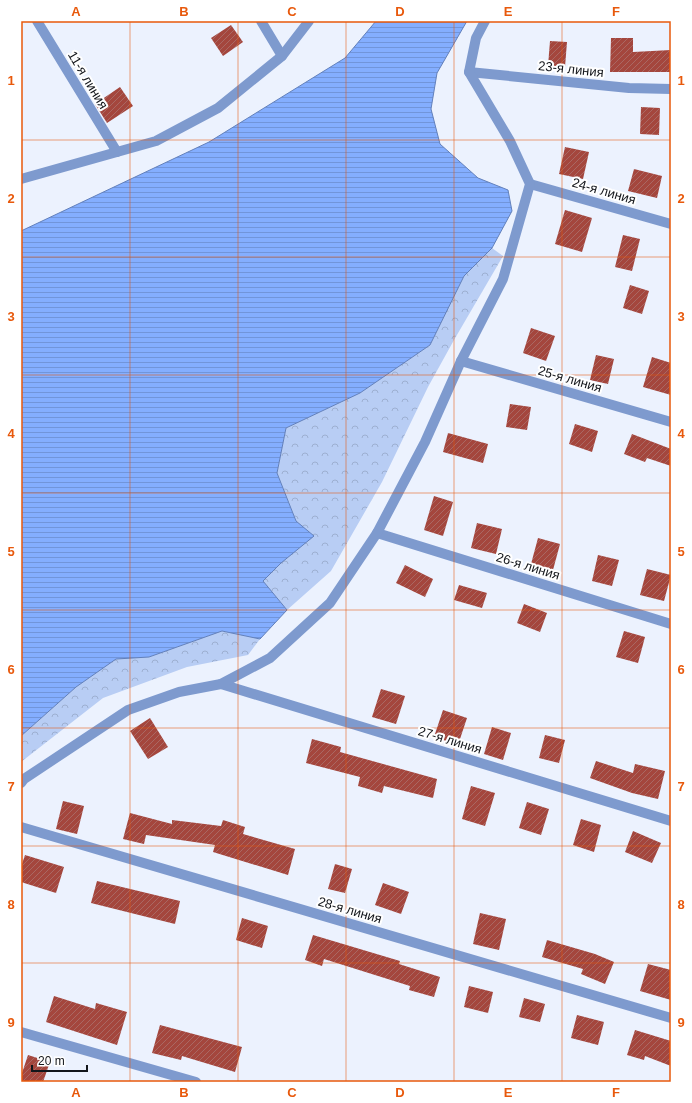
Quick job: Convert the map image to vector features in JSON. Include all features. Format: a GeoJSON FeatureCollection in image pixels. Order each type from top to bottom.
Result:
{"type":"FeatureCollection","features":[{"type":"Feature","properties":{"kind":"street","name":"11-я линия"},"geometry":{"type":"LineString","coordinates":[[37,21],[117,152]]}},
{"type":"Feature","properties":{"kind":"street"},"geometry":{"type":"LineString","coordinates":[[261,21],[282,56]]}},
{"type":"Feature","properties":{"kind":"street"},"geometry":{"type":"LineString","coordinates":[[21,179],[156,141],[218,108],[282,56],[309,21]]}},
{"type":"Feature","properties":{"kind":"street"},"geometry":{"type":"LineString","coordinates":[[21,783],[24,779],[128,710],[178,692],[221,684],[270,658],[330,604],[377,533],[425,442],[461,361],[503,278],[530,184],[510,141],[470,72],[476,38],[486,21]]}},
{"type":"Feature","properties":{"kind":"street","name":"23-я линия"},"geometry":{"type":"LineString","coordinates":[[470,72],[629,88],[671,89]]}},
{"type":"Feature","properties":{"kind":"street","name":"24-я линия"},"geometry":{"type":"LineString","coordinates":[[530,184],[671,224]]}},
{"type":"Feature","properties":{"kind":"street","name":"25-я линия"},"geometry":{"type":"LineString","coordinates":[[461,361],[671,422]]}},
{"type":"Feature","properties":{"kind":"street","name":"26-я линия"},"geometry":{"type":"LineString","coordinates":[[377,533],[671,624]]}},
{"type":"Feature","properties":{"kind":"street","name":"27-я линия"},"geometry":{"type":"LineString","coordinates":[[221,684],[671,821]]}},
{"type":"Feature","properties":{"kind":"street","name":"28-я линия"},"geometry":{"type":"LineString","coordinates":[[21,827],[671,1018]]}},
{"type":"Feature","properties":{"kind":"street"},"geometry":{"type":"LineString","coordinates":[[21,1032],[196,1082]]}},
{"type":"Feature","properties":{"kind":"green space"},"geometry":{"type":"Polygon","coordinates":[[[492,248],[503,256],[428,387],[382,482],[331,571],[287,610],[263,581],[281,563],[296,521],[277,473],[286,428],[360,393],[430,345],[464,276],[492,248]]]}},
{"type":"Feature","properties":{"kind":"green space"},"geometry":{"type":"Polygon","coordinates":[[[222,631],[260,639],[248,655],[187,667],[103,698],[21,762],[21,736],[76,687],[116,658],[149,657],[222,631]]]}},
{"type":"Feature","properties":{"kind":"water"},"geometry":{"type":"Polygon","coordinates":[[[376,21],[467,21],[437,73],[431,109],[440,144],[478,178],[508,190],[512,211],[492,248],[464,276],[430,345],[360,393],[286,428],[277,473],[296,521],[314,536],[281,563],[263,581],[287,610],[260,639],[222,631],[149,657],[116,659],[76,687],[21,736],[21,231],[209,142],[345,58],[376,21]]]}},
{"type":"Feature","properties":{"kind":"building"},"geometry":{"type":"Polygon","coordinates":[[[231,25],[243,42],[223,56],[211,38],[231,25]]]}},
{"type":"Feature","properties":{"kind":"building"},"geometry":{"type":"Polygon","coordinates":[[[611,38],[633,38],[633,52],[671,50],[671,72],[610,72],[611,38]]]}},
{"type":"Feature","properties":{"kind":"building"},"geometry":{"type":"Polygon","coordinates":[[[550,41],[567,42],[565,67],[548,66],[550,41]]]}},
{"type":"Feature","properties":{"kind":"building"},"geometry":{"type":"Polygon","coordinates":[[[120,87],[133,106],[107,123],[95,104],[120,87]]]}},
{"type":"Feature","properties":{"kind":"building"},"geometry":{"type":"Polygon","coordinates":[[[641,107],[660,108],[659,135],[640,134],[641,107]]]}},
{"type":"Feature","properties":{"kind":"building"},"geometry":{"type":"Polygon","coordinates":[[[565,147],[589,152],[583,179],[559,174],[565,147]]]}},
{"type":"Feature","properties":{"kind":"building"},"geometry":{"type":"Polygon","coordinates":[[[634,169],[662,176],[657,198],[628,191],[634,169]]]}},
{"type":"Feature","properties":{"kind":"building"},"geometry":{"type":"Polygon","coordinates":[[[565,210],[592,218],[582,252],[555,244],[565,210]]]}},
{"type":"Feature","properties":{"kind":"building"},"geometry":{"type":"Polygon","coordinates":[[[623,235],[640,239],[632,271],[615,267],[623,235]]]}},
{"type":"Feature","properties":{"kind":"building"},"geometry":{"type":"Polygon","coordinates":[[[630,285],[649,291],[642,314],[623,308],[630,285]]]}},
{"type":"Feature","properties":{"kind":"building"},"geometry":{"type":"Polygon","coordinates":[[[531,328],[555,336],[546,361],[523,353],[531,328]]]}},
{"type":"Feature","properties":{"kind":"building"},"geometry":{"type":"Polygon","coordinates":[[[596,355],[614,359],[608,384],[590,380],[596,355]]]}},
{"type":"Feature","properties":{"kind":"building"},"geometry":{"type":"Polygon","coordinates":[[[652,357],[671,363],[671,395],[643,387],[652,357]]]}},
{"type":"Feature","properties":{"kind":"building"},"geometry":{"type":"Polygon","coordinates":[[[510,404],[531,407],[527,430],[506,427],[510,404]]]}},
{"type":"Feature","properties":{"kind":"building"},"geometry":{"type":"Polygon","coordinates":[[[575,424],[598,431],[592,452],[569,444],[575,424]]]}},
{"type":"Feature","properties":{"kind":"building"},"geometry":{"type":"Polygon","coordinates":[[[448,433],[488,444],[483,463],[443,452],[448,433]]]}},
{"type":"Feature","properties":{"kind":"building"},"geometry":{"type":"Polygon","coordinates":[[[632,434],[671,449],[671,466],[647,458],[645,462],[624,454],[632,434]]]}},
{"type":"Feature","properties":{"kind":"building"},"geometry":{"type":"Polygon","coordinates":[[[434,496],[453,502],[443,536],[424,530],[434,496]]]}},
{"type":"Feature","properties":{"kind":"building"},"geometry":{"type":"Polygon","coordinates":[[[477,523],[502,529],[496,554],[471,548],[477,523]]]}},
{"type":"Feature","properties":{"kind":"building"},"geometry":{"type":"Polygon","coordinates":[[[538,538],[560,544],[553,570],[531,564],[538,538]]]}},
{"type":"Feature","properties":{"kind":"building"},"geometry":{"type":"Polygon","coordinates":[[[598,555],[619,560],[612,586],[592,581],[598,555]]]}},
{"type":"Feature","properties":{"kind":"building"},"geometry":{"type":"Polygon","coordinates":[[[405,565],[433,579],[425,597],[396,583],[405,565]]]}},
{"type":"Feature","properties":{"kind":"building"},"geometry":{"type":"Polygon","coordinates":[[[647,569],[671,575],[664,601],[640,595],[647,569]]]}},
{"type":"Feature","properties":{"kind":"building"},"geometry":{"type":"Polygon","coordinates":[[[459,585],[487,593],[482,608],[454,600],[459,585]]]}},
{"type":"Feature","properties":{"kind":"building"},"geometry":{"type":"Polygon","coordinates":[[[524,604],[547,613],[540,632],[517,623],[524,604]]]}},
{"type":"Feature","properties":{"kind":"building"},"geometry":{"type":"Polygon","coordinates":[[[624,631],[645,637],[638,663],[616,657],[624,631]]]}},
{"type":"Feature","properties":{"kind":"building"},"geometry":{"type":"Polygon","coordinates":[[[381,689],[405,696],[396,724],[372,717],[381,689]]]}},
{"type":"Feature","properties":{"kind":"building"},"geometry":{"type":"Polygon","coordinates":[[[443,710],[467,718],[458,745],[434,737],[443,710]]]}},
{"type":"Feature","properties":{"kind":"building"},"geometry":{"type":"Polygon","coordinates":[[[150,718],[168,747],[148,759],[130,731],[150,718]]]}},
{"type":"Feature","properties":{"kind":"building"},"geometry":{"type":"Polygon","coordinates":[[[492,727],[511,733],[503,760],[484,754],[492,727]]]}},
{"type":"Feature","properties":{"kind":"building"},"geometry":{"type":"Polygon","coordinates":[[[545,735],[565,740],[559,763],[539,758],[545,735]]]}},
{"type":"Feature","properties":{"kind":"building"},"geometry":{"type":"Polygon","coordinates":[[[312,739],[341,747],[340,752],[437,779],[433,798],[384,786],[382,793],[358,786],[360,777],[306,763],[312,739]]]}},
{"type":"Feature","properties":{"kind":"building"},"geometry":{"type":"Polygon","coordinates":[[[596,761],[633,773],[635,764],[665,771],[658,799],[632,793],[590,778],[596,761]]]}},
{"type":"Feature","properties":{"kind":"building"},"geometry":{"type":"Polygon","coordinates":[[[471,786],[495,793],[485,826],[462,819],[471,786]]]}},
{"type":"Feature","properties":{"kind":"building"},"geometry":{"type":"Polygon","coordinates":[[[63,801],[84,806],[77,834],[56,829],[63,801]]]}},
{"type":"Feature","properties":{"kind":"building"},"geometry":{"type":"Polygon","coordinates":[[[527,802],[549,809],[541,835],[519,828],[527,802]]]}},
{"type":"Feature","properties":{"kind":"building"},"geometry":{"type":"Polygon","coordinates":[[[130,813],[172,824],[172,820],[221,826],[223,820],[245,827],[243,834],[295,849],[288,875],[213,852],[215,845],[146,835],[144,844],[123,839],[130,813]]]}},
{"type":"Feature","properties":{"kind":"building"},"geometry":{"type":"Polygon","coordinates":[[[581,819],[601,825],[594,852],[573,845],[581,819]]]}},
{"type":"Feature","properties":{"kind":"building"},"geometry":{"type":"Polygon","coordinates":[[[633,831],[661,843],[652,863],[625,852],[633,831]]]}},
{"type":"Feature","properties":{"kind":"building"},"geometry":{"type":"Polygon","coordinates":[[[25,855],[64,867],[56,893],[21,882],[21,867],[25,855]]]}},
{"type":"Feature","properties":{"kind":"building"},"geometry":{"type":"Polygon","coordinates":[[[335,864],[352,869],[345,893],[328,889],[335,864]]]}},
{"type":"Feature","properties":{"kind":"building"},"geometry":{"type":"Polygon","coordinates":[[[97,881],[180,901],[175,924],[91,903],[97,881]]]}},
{"type":"Feature","properties":{"kind":"building"},"geometry":{"type":"Polygon","coordinates":[[[383,883],[409,892],[401,914],[375,905],[383,883]]]}},
{"type":"Feature","properties":{"kind":"building"},"geometry":{"type":"Polygon","coordinates":[[[480,913],[506,919],[499,950],[473,944],[480,913]]]}},
{"type":"Feature","properties":{"kind":"building"},"geometry":{"type":"Polygon","coordinates":[[[242,918],[268,926],[262,948],[236,940],[242,918]]]}},
{"type":"Feature","properties":{"kind":"building"},"geometry":{"type":"Polygon","coordinates":[[[313,935],[400,961],[399,964],[440,977],[434,997],[409,990],[410,986],[324,959],[322,966],[305,960],[313,935]]]}},
{"type":"Feature","properties":{"kind":"building"},"geometry":{"type":"Polygon","coordinates":[[[547,940],[595,954],[614,962],[605,984],[581,974],[583,969],[542,957],[547,940]]]}},
{"type":"Feature","properties":{"kind":"building"},"geometry":{"type":"Polygon","coordinates":[[[648,964],[671,970],[671,1000],[640,991],[648,964]]]}},
{"type":"Feature","properties":{"kind":"building"},"geometry":{"type":"Polygon","coordinates":[[[469,986],[493,992],[488,1013],[464,1007],[469,986]]]}},
{"type":"Feature","properties":{"kind":"building"},"geometry":{"type":"Polygon","coordinates":[[[54,996],[95,1009],[96,1003],[127,1012],[117,1045],[46,1022],[54,996]]]}},
{"type":"Feature","properties":{"kind":"building"},"geometry":{"type":"Polygon","coordinates":[[[524,998],[545,1004],[540,1022],[519,1017],[524,998]]]}},
{"type":"Feature","properties":{"kind":"building"},"geometry":{"type":"Polygon","coordinates":[[[577,1015],[604,1022],[598,1045],[571,1038],[577,1015]]]}},
{"type":"Feature","properties":{"kind":"building"},"geometry":{"type":"Polygon","coordinates":[[[160,1025],[242,1047],[235,1072],[182,1056],[181,1060],[152,1053],[160,1025]]]}},
{"type":"Feature","properties":{"kind":"building"},"geometry":{"type":"Polygon","coordinates":[[[635,1030],[671,1041],[671,1066],[645,1056],[644,1060],[627,1055],[635,1030]]]}},
{"type":"Feature","properties":{"kind":"building"},"geometry":{"type":"Polygon","coordinates":[[[28,1055],[50,1062],[43,1082],[21,1082],[21,1076],[28,1055]]]}}]}
